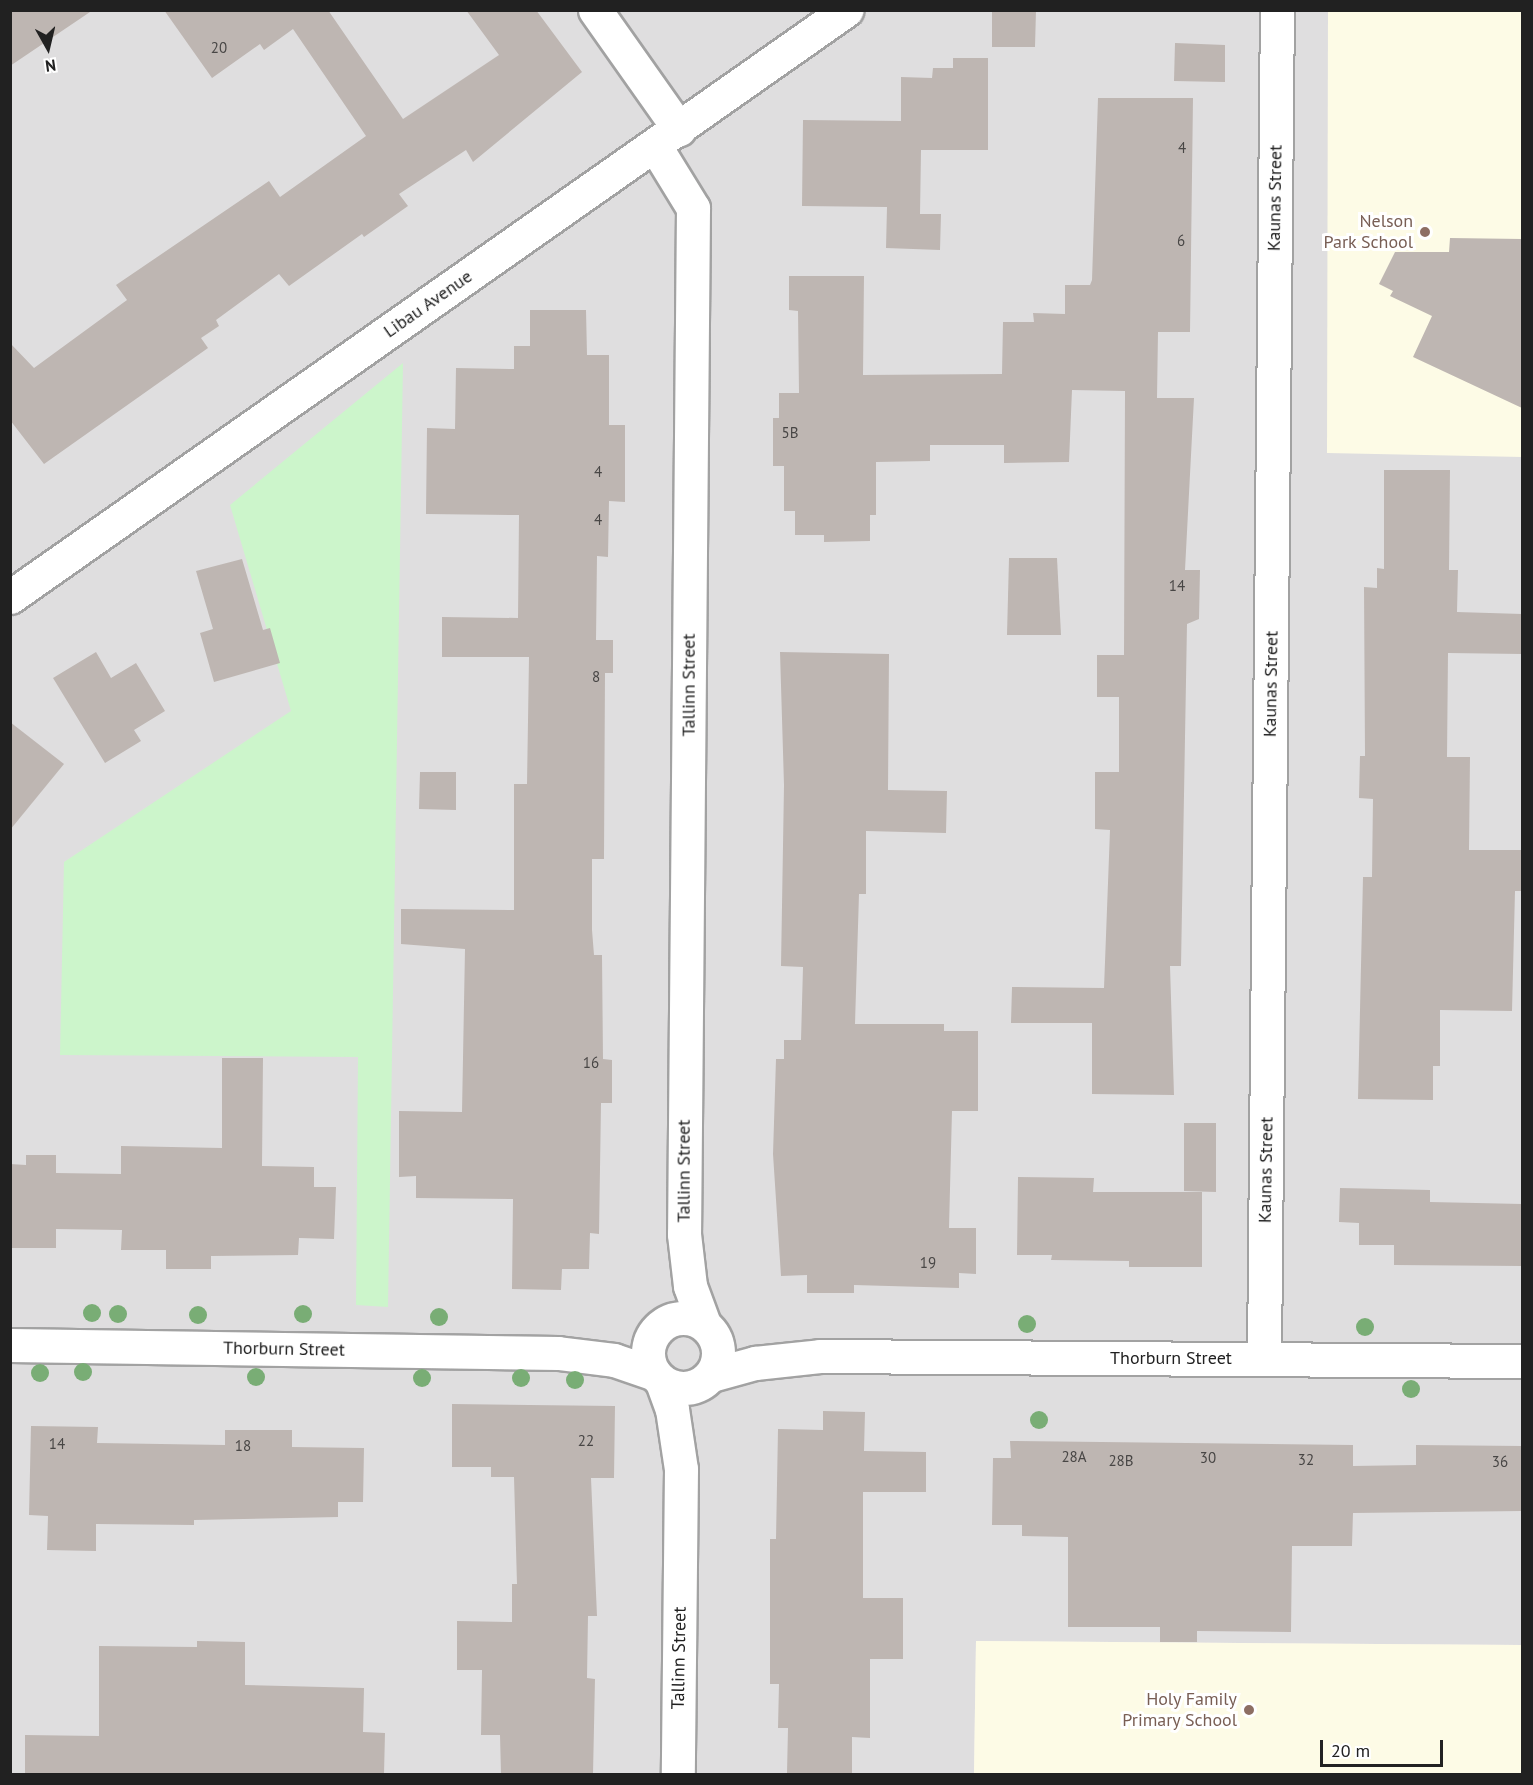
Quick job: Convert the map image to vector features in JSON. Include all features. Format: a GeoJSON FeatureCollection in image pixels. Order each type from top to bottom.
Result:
{"type":"FeatureCollection","features":[{"type":"Feature","properties":{"kind":"street","name":"Tallinn Street"},"geometry":{"type":"LineString","coordinates":[[595,10],[667,137],[693,208],[684,1234],[690,1286],[708,1329]]}},
{"type":"Feature","properties":{"kind":"street","name":"Libau Avenue"},"geometry":{"type":"LineString","coordinates":[[10,597],[846,10]]}},
{"type":"Feature","properties":{"kind":"street","name":"Kaunas Street"},"geometry":{"type":"LineString","coordinates":[[1264,1358],[1277,10]]}},
{"type":"Feature","properties":{"kind":"street","name":"Tallinn Street"},"geometry":{"type":"LineString","coordinates":[[657,1329],[675,1286],[684,1234]]}},
{"type":"Feature","properties":{"kind":"street"},"geometry":{"type":"LineString","coordinates":[[682,1318],[708,1329],[718,1355],[706,1379],[682,1388],[658,1378],[647,1354],[657,1329],[682,1318]]}},
{"type":"Feature","properties":{"kind":"street","name":"Thorburn Street"},"geometry":{"type":"LineString","coordinates":[[558,1353],[657,1329]]}},
{"type":"Feature","properties":{"kind":"street","name":"Thorburn Street"},"geometry":{"type":"LineString","coordinates":[[708,1329],[754,1347],[820,1356]]}},
{"type":"Feature","properties":{"kind":"street","name":"Thorburn Street"},"geometry":{"type":"LineString","coordinates":[[10,1345],[558,1353],[614,1360],[658,1378]]}},
{"type":"Feature","properties":{"kind":"street","name":"Thorburn Street"},"geometry":{"type":"LineString","coordinates":[[706,1379],[754,1363],[820,1356],[1522,1362]]}},
{"type":"Feature","properties":{"kind":"street","name":"Tallinn Street"},"geometry":{"type":"LineString","coordinates":[[658,1378],[672,1409],[681,1469],[678,1774]]}},
{"type":"Feature","properties":{"kind":"street","name":"Tallinn Street"},"geometry":{"type":"LineString","coordinates":[[681,1469],[706,1379]]}},
{"type":"Feature","properties":{"kind":"shaded area"},"geometry":{"type":"Polygon","coordinates":[[[11,11],[1522,11],[1522,1645],[976,1641],[974,1774],[11,1774],[11,11]]]}},
{"type":"Feature","properties":{"kind":"shaded area","name":"Nelson Park School"},"geometry":{"type":"Polygon","coordinates":[[[1328,11],[1522,11],[1522,457],[1327,453],[1328,11]]]}},
{"type":"Feature","properties":{"kind":"shaded area","name":"Holy Family Primary School"},"geometry":{"type":"Polygon","coordinates":[[[976,1641],[1522,1645],[1522,1774],[974,1774],[976,1641]]]}},
{"type":"Feature","properties":{"kind":"green space"},"geometry":{"type":"Polygon","coordinates":[[[403,363],[388,1307],[356,1305],[358,1057],[60,1055],[64,862],[291,711],[230,505],[403,363]]]}},
{"type":"Feature","properties":{"kind":"building"},"geometry":{"type":"Polygon","coordinates":[[[10,10],[93,10],[10,66],[10,10]]]}},
{"type":"Feature","properties":{"kind":"building"},"geometry":{"type":"Polygon","coordinates":[[[164,10],[328,10],[403,119],[499,55],[466,10],[536,10],[582,72],[473,162],[466,150],[399,194],[408,206],[364,237],[362,234],[289,286],[279,274],[216,320],[219,326],[201,338],[208,348],[44,464],[10,420],[10,343],[34,368],[127,300],[116,285],[269,181],[280,197],[366,136],[293,29],[264,50],[260,44],[212,78],[164,10]]]}},
{"type":"Feature","properties":{"kind":"building"},"geometry":{"type":"Polygon","coordinates":[[[992,10],[1036,10],[1035,47],[992,47],[992,10]]]}},
{"type":"Feature","properties":{"kind":"building"},"geometry":{"type":"Polygon","coordinates":[[[1175,43],[1225,45],[1225,82],[1174,81],[1175,43]]]}},
{"type":"Feature","properties":{"kind":"building"},"geometry":{"type":"Polygon","coordinates":[[[953,58],[988,58],[988,150],[921,150],[920,214],[941,214],[940,250],[886,248],[887,207],[802,206],[803,120],[901,121],[901,77],[932,78],[933,68],[953,68],[953,58]]]}},
{"type":"Feature","properties":{"kind":"building"},"geometry":{"type":"Polygon","coordinates":[[[1098,98],[1193,98],[1190,332],[1158,332],[1157,398],[1194,398],[1185,570],[1200,570],[1199,619],[1187,624],[1181,966],[1170,966],[1174,1095],[1092,1094],[1092,1023],[1011,1023],[1012,987],[1104,988],[1110,830],[1095,829],[1095,772],[1119,772],[1119,697],[1097,697],[1097,655],[1124,655],[1125,391],[1072,390],[1069,462],[1004,463],[1004,445],[930,445],[930,461],[876,462],[876,515],[870,515],[870,541],[824,542],[824,535],[795,535],[795,511],[784,511],[784,466],[773,466],[773,418],[779,418],[779,393],[799,393],[798,311],[789,310],[789,276],[864,276],[863,375],[1002,374],[1003,322],[1034,322],[1033,313],[1065,314],[1065,285],[1090,285],[1092,280],[1098,98]]]}},
{"type":"Feature","properties":{"kind":"building"},"geometry":{"type":"Polygon","coordinates":[[[1450,238],[1522,239],[1522,408],[1413,357],[1432,316],[1390,296],[1393,291],[1379,284],[1395,252],[1449,252],[1450,238]]]}},
{"type":"Feature","properties":{"kind":"building"},"geometry":{"type":"Polygon","coordinates":[[[530,310],[586,310],[587,355],[609,355],[609,425],[625,425],[625,502],[609,501],[608,557],[597,556],[596,640],[613,640],[613,673],[605,673],[604,859],[592,859],[592,930],[594,955],[602,955],[603,1059],[612,1060],[612,1103],[601,1103],[599,1234],[590,1233],[589,1269],[562,1269],[561,1290],[512,1289],[513,1199],[416,1198],[416,1176],[399,1177],[399,1111],[462,1112],[465,949],[401,944],[401,909],[514,910],[514,784],[527,784],[529,657],[442,657],[442,617],[518,618],[519,515],[426,514],[427,428],[455,429],[456,368],[514,369],[514,346],[530,346],[530,310]]]}},
{"type":"Feature","properties":{"kind":"building"},"geometry":{"type":"Polygon","coordinates":[[[1384,470],[1450,470],[1449,570],[1458,570],[1457,612],[1522,614],[1522,654],[1448,653],[1447,757],[1470,757],[1469,850],[1522,850],[1522,891],[1515,891],[1512,1011],[1440,1010],[1440,1066],[1433,1066],[1433,1100],[1358,1099],[1363,877],[1372,877],[1373,799],[1359,798],[1360,756],[1365,756],[1364,587],[1377,588],[1377,568],[1384,569],[1384,470]]]}},
{"type":"Feature","properties":{"kind":"building"},"geometry":{"type":"Polygon","coordinates":[[[1009,558],[1057,558],[1061,635],[1007,635],[1009,558]]]}},
{"type":"Feature","properties":{"kind":"building"},"geometry":{"type":"Polygon","coordinates":[[[242,559],[263,630],[270,628],[280,663],[214,682],[200,633],[213,629],[196,571],[242,559]]]}},
{"type":"Feature","properties":{"kind":"building"},"geometry":{"type":"Polygon","coordinates":[[[96,652],[111,678],[136,663],[165,711],[134,730],[141,741],[105,763],[53,678],[96,652]]]}},
{"type":"Feature","properties":{"kind":"building"},"geometry":{"type":"Polygon","coordinates":[[[780,652],[889,654],[888,790],[947,791],[946,833],[866,831],[866,894],[859,894],[855,1024],[944,1024],[944,1031],[978,1031],[978,1111],[952,1111],[949,1228],[976,1228],[976,1274],[959,1273],[959,1288],[854,1285],[854,1293],[807,1293],[807,1275],[781,1276],[773,1154],[776,1059],[784,1059],[784,1040],[801,1040],[803,967],[781,966],[784,785],[780,652]]]}},
{"type":"Feature","properties":{"kind":"building"},"geometry":{"type":"Polygon","coordinates":[[[10,722],[64,764],[10,830],[10,722]]]}},
{"type":"Feature","properties":{"kind":"building"},"geometry":{"type":"Polygon","coordinates":[[[420,772],[456,772],[456,810],[419,809],[420,772]]]}},
{"type":"Feature","properties":{"kind":"building"},"geometry":{"type":"Polygon","coordinates":[[[222,1058],[263,1058],[262,1166],[314,1167],[314,1187],[336,1187],[334,1239],[299,1238],[298,1255],[211,1256],[211,1269],[166,1269],[166,1250],[121,1250],[122,1230],[56,1229],[56,1248],[10,1248],[10,1164],[26,1165],[26,1155],[56,1155],[56,1173],[121,1174],[121,1146],[222,1148],[222,1058]]]}},
{"type":"Feature","properties":{"kind":"building"},"geometry":{"type":"Polygon","coordinates":[[[1184,1123],[1216,1123],[1216,1192],[1184,1191],[1184,1123]]]}},
{"type":"Feature","properties":{"kind":"building"},"geometry":{"type":"Polygon","coordinates":[[[1018,1177],[1094,1178],[1093,1192],[1202,1192],[1202,1267],[1129,1267],[1129,1261],[1051,1260],[1052,1255],[1017,1255],[1018,1177]]]}},
{"type":"Feature","properties":{"kind":"building"},"geometry":{"type":"Polygon","coordinates":[[[1340,1188],[1430,1190],[1430,1202],[1522,1204],[1522,1266],[1394,1265],[1394,1245],[1359,1245],[1359,1223],[1339,1222],[1340,1188]]]}},
{"type":"Feature","properties":{"kind":"building"},"geometry":{"type":"Polygon","coordinates":[[[452,1404],[615,1406],[614,1478],[591,1478],[597,1616],[588,1616],[587,1678],[595,1679],[593,1774],[501,1774],[500,1735],[481,1735],[482,1670],[457,1670],[457,1621],[512,1622],[512,1584],[517,1584],[514,1477],[491,1477],[491,1467],[452,1467],[452,1404]]]}},
{"type":"Feature","properties":{"kind":"building"},"geometry":{"type":"Polygon","coordinates":[[[823,1411],[865,1412],[864,1451],[926,1452],[926,1492],[863,1492],[863,1598],[903,1598],[903,1659],[870,1659],[870,1738],[852,1737],[852,1774],[787,1773],[788,1728],[778,1728],[779,1684],[770,1684],[770,1539],[776,1539],[778,1429],[823,1430],[823,1411]]]}},
{"type":"Feature","properties":{"kind":"building"},"geometry":{"type":"Polygon","coordinates":[[[31,1426],[98,1427],[97,1443],[225,1445],[225,1430],[292,1430],[292,1447],[364,1448],[363,1502],[338,1502],[338,1517],[194,1520],[194,1525],[96,1524],[96,1551],[47,1550],[48,1516],[29,1515],[31,1426]]]}},
{"type":"Feature","properties":{"kind":"building"},"geometry":{"type":"Polygon","coordinates":[[[1010,1441],[1353,1445],[1353,1466],[1416,1465],[1416,1445],[1522,1446],[1522,1511],[1353,1513],[1352,1546],[1292,1546],[1291,1632],[1197,1631],[1197,1642],[1160,1642],[1160,1627],[1068,1627],[1068,1537],[1022,1536],[1022,1525],[992,1525],[993,1458],[1011,1458],[1010,1441]]]}},
{"type":"Feature","properties":{"kind":"building"},"geometry":{"type":"Polygon","coordinates":[[[197,1641],[245,1642],[245,1685],[364,1688],[363,1732],[385,1733],[384,1774],[25,1774],[25,1735],[99,1736],[99,1646],[197,1647],[197,1641]]]}},
{"type":"Feature","properties":{"kind":"place","name":"Nelson Park School"},"geometry":{"type":"Point","coordinates":[1425,232]}},
{"type":"Feature","properties":{"kind":"place","name":"Holy Family Primary School"},"geometry":{"type":"Point","coordinates":[1249,1710]}}]}
